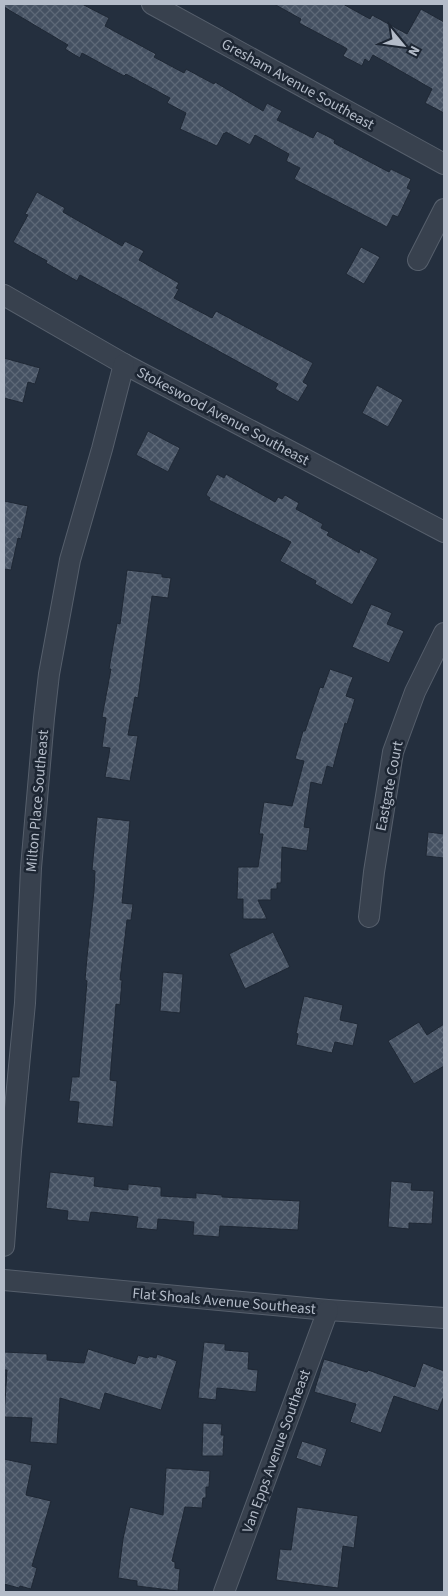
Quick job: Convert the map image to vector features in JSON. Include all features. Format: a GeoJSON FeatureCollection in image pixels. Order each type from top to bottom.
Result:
{"type":"FeatureCollection","features":[{"type":"Feature","properties":{"kind":"street","name":"Gresham Avenue Southeast"},"geometry":{"type":"LineString","coordinates":[[152,4],[444,164]]}},
{"type":"Feature","properties":{"kind":"street"},"geometry":{"type":"LineString","coordinates":[[418,260],[444,210]]}},
{"type":"Feature","properties":{"kind":"street","name":"Stokeswood Avenue Southeast"},"geometry":{"type":"LineString","coordinates":[[4,295],[124,364],[444,532]]}},
{"type":"Feature","properties":{"kind":"street","name":"Milton Place Southeast"},"geometry":{"type":"LineString","coordinates":[[4,1246],[25,1003],[31,868],[49,674],[70,560],[124,364]]}},
{"type":"Feature","properties":{"kind":"street","name":"Eastgate Court"},"geometry":{"type":"LineString","coordinates":[[369,917],[374,872],[393,752],[415,692],[444,633]]}},
{"type":"Feature","properties":{"kind":"street","name":"Flat Shoals Avenue Southeast"},"geometry":{"type":"LineString","coordinates":[[4,1280],[328,1310],[444,1318]]}},
{"type":"Feature","properties":{"kind":"street","name":"Van Epps Avenue Southeast"},"geometry":{"type":"LineString","coordinates":[[224,1592],[328,1310]]}},
{"type":"Feature","properties":{"kind":"building"},"geometry":{"type":"Polygon","coordinates":[[[4,4],[82,4],[109,18],[105,26],[156,54],[154,57],[184,73],[186,69],[214,84],[215,82],[263,111],[267,103],[282,111],[277,120],[313,138],[317,131],[335,140],[334,143],[389,172],[391,169],[411,179],[407,188],[411,190],[398,217],[393,215],[387,227],[294,179],[300,168],[286,161],[289,154],[255,135],[250,145],[226,132],[217,146],[180,129],[186,113],[167,103],[170,98],[82,53],[80,58],[65,49],[68,45],[4,7],[4,4]]]}},
{"type":"Feature","properties":{"kind":"building"},"geometry":{"type":"Polygon","coordinates":[[[274,4],[343,4],[370,19],[372,15],[407,34],[421,9],[444,22],[444,113],[425,103],[432,89],[373,55],[369,62],[365,59],[362,66],[343,56],[347,49],[299,23],[301,19],[274,4]]]}},
{"type":"Feature","properties":{"kind":"building"},"geometry":{"type":"Polygon","coordinates":[[[37,192],[65,208],[63,212],[122,246],[125,241],[144,251],[139,260],[179,283],[176,288],[179,289],[174,298],[212,318],[216,311],[313,363],[303,382],[308,385],[298,402],[275,389],[278,384],[264,376],[80,275],[77,281],[13,242],[28,215],[25,214],[37,192]]]}},
{"type":"Feature","properties":{"kind":"building"},"geometry":{"type":"Polygon","coordinates":[[[361,247],[380,257],[364,284],[346,274],[361,247]]]}},
{"type":"Feature","properties":{"kind":"building"},"geometry":{"type":"Polygon","coordinates":[[[4,358],[40,368],[35,384],[28,382],[23,403],[4,398],[4,358]]]}},
{"type":"Feature","properties":{"kind":"building"},"geometry":{"type":"Polygon","coordinates":[[[377,385],[403,400],[388,427],[362,413],[377,385]]]}},
{"type":"Feature","properties":{"kind":"building"},"geometry":{"type":"Polygon","coordinates":[[[148,431],[180,448],[168,472],[136,455],[148,431]]]}},
{"type":"Feature","properties":{"kind":"building"},"geometry":{"type":"Polygon","coordinates":[[[217,474],[224,478],[226,474],[275,502],[278,497],[282,499],[285,495],[299,503],[296,509],[323,524],[321,528],[329,532],[327,535],[359,553],[360,549],[378,559],[352,605],[315,584],[316,581],[280,561],[291,542],[209,500],[210,498],[206,495],[217,474]]]}},
{"type":"Feature","properties":{"kind":"building"},"geometry":{"type":"Polygon","coordinates":[[[4,501],[28,506],[21,539],[18,538],[11,570],[4,569],[4,501]]]}},
{"type":"Feature","properties":{"kind":"building"},"geometry":{"type":"Polygon","coordinates":[[[127,570],[162,574],[162,577],[171,578],[168,598],[152,596],[138,698],[135,697],[128,735],[138,736],[130,781],[105,777],[110,748],[102,747],[106,718],[102,717],[117,623],[120,624],[127,570]]]}},
{"type":"Feature","properties":{"kind":"building"},"geometry":{"type":"Polygon","coordinates":[[[371,604],[392,613],[387,624],[404,631],[389,663],[352,647],[371,604]]]}},
{"type":"Feature","properties":{"kind":"building"},"geometry":{"type":"Polygon","coordinates":[[[330,669],[353,677],[346,696],[355,699],[347,724],[345,723],[333,768],[327,766],[322,785],[311,782],[304,827],[310,828],[307,851],[282,847],[281,883],[277,883],[277,889],[271,889],[271,900],[258,900],[267,919],[243,919],[243,899],[237,899],[238,867],[258,867],[263,834],[259,834],[264,802],[292,806],[304,761],[295,759],[303,731],[305,731],[320,687],[323,688],[330,669]]]}},
{"type":"Feature","properties":{"kind":"building"},"geometry":{"type":"Polygon","coordinates":[[[97,817],[130,821],[122,903],[133,904],[131,920],[127,920],[120,980],[122,980],[120,1005],[116,1004],[110,1080],[117,1081],[113,1127],[77,1123],[79,1102],[69,1101],[72,1077],[79,1077],[87,981],[85,980],[94,891],[95,871],[92,870],[97,817]]]}},
{"type":"Feature","properties":{"kind":"building"},"geometry":{"type":"Polygon","coordinates":[[[428,832],[444,834],[444,858],[426,856],[428,832]]]}},
{"type":"Feature","properties":{"kind":"building"},"geometry":{"type":"Polygon","coordinates":[[[273,932],[290,967],[245,989],[229,954],[273,932]]]}},
{"type":"Feature","properties":{"kind":"building"},"geometry":{"type":"Polygon","coordinates":[[[163,972],[183,974],[180,1013],[160,1011],[163,972]]]}},
{"type":"Feature","properties":{"kind":"building"},"geometry":{"type":"Polygon","coordinates":[[[304,996],[343,1005],[340,1020],[358,1024],[353,1046],[335,1042],[332,1053],[296,1045],[298,1034],[296,1033],[304,996]]]}},
{"type":"Feature","properties":{"kind":"building"},"geometry":{"type":"Polygon","coordinates":[[[419,1022],[427,1035],[444,1024],[444,1066],[414,1084],[388,1041],[419,1022]]]}},
{"type":"Feature","properties":{"kind":"building"},"geometry":{"type":"Polygon","coordinates":[[[50,1172],[95,1177],[94,1186],[128,1190],[128,1184],[161,1187],[161,1196],[196,1198],[196,1193],[222,1195],[222,1197],[300,1201],[298,1230],[220,1226],[219,1237],[193,1235],[194,1222],[158,1219],[157,1230],[136,1228],[138,1217],[91,1212],[89,1222],[67,1220],[68,1211],[46,1208],[50,1172]]]}},
{"type":"Feature","properties":{"kind":"building"},"geometry":{"type":"Polygon","coordinates":[[[391,1181],[412,1183],[411,1190],[434,1191],[432,1224],[409,1223],[409,1229],[388,1227],[391,1181]]]}},
{"type":"Feature","properties":{"kind":"building"},"geometry":{"type":"Polygon","coordinates":[[[204,1342],[225,1344],[225,1350],[249,1352],[248,1369],[258,1370],[256,1392],[217,1388],[216,1400],[198,1398],[204,1342]]]}},
{"type":"Feature","properties":{"kind":"building"},"geometry":{"type":"Polygon","coordinates":[[[88,1349],[135,1364],[138,1355],[156,1358],[157,1354],[177,1361],[161,1410],[105,1393],[100,1410],[60,1398],[57,1444],[30,1442],[32,1418],[4,1417],[7,1370],[4,1370],[4,1352],[47,1354],[47,1360],[84,1363],[88,1349]]]}},
{"type":"Feature","properties":{"kind":"building"},"geometry":{"type":"Polygon","coordinates":[[[324,1359],[367,1372],[368,1370],[415,1387],[423,1363],[444,1371],[444,1396],[438,1411],[394,1396],[381,1433],[350,1422],[356,1404],[314,1392],[324,1359]]]}},
{"type":"Feature","properties":{"kind":"building"},"geometry":{"type":"Polygon","coordinates":[[[203,1423],[222,1424],[221,1435],[224,1435],[223,1456],[202,1456],[203,1423]]]}},
{"type":"Feature","properties":{"kind":"building"},"geometry":{"type":"Polygon","coordinates":[[[302,1441],[327,1449],[321,1467],[296,1458],[302,1441]]]}},
{"type":"Feature","properties":{"kind":"building"},"geometry":{"type":"Polygon","coordinates":[[[4,1459],[32,1465],[26,1495],[51,1501],[32,1566],[37,1568],[31,1589],[4,1584],[4,1459]]]}},
{"type":"Feature","properties":{"kind":"building"},"geometry":{"type":"Polygon","coordinates":[[[166,1468],[210,1471],[209,1487],[206,1487],[206,1498],[203,1498],[202,1508],[185,1507],[172,1561],[175,1562],[175,1568],[180,1569],[178,1591],[137,1586],[137,1581],[118,1578],[123,1539],[130,1507],[163,1515],[166,1468]]]}},
{"type":"Feature","properties":{"kind":"building"},"geometry":{"type":"Polygon","coordinates":[[[297,1507],[358,1516],[354,1548],[343,1546],[338,1588],[276,1580],[280,1549],[291,1550],[297,1507]]]}}]}
